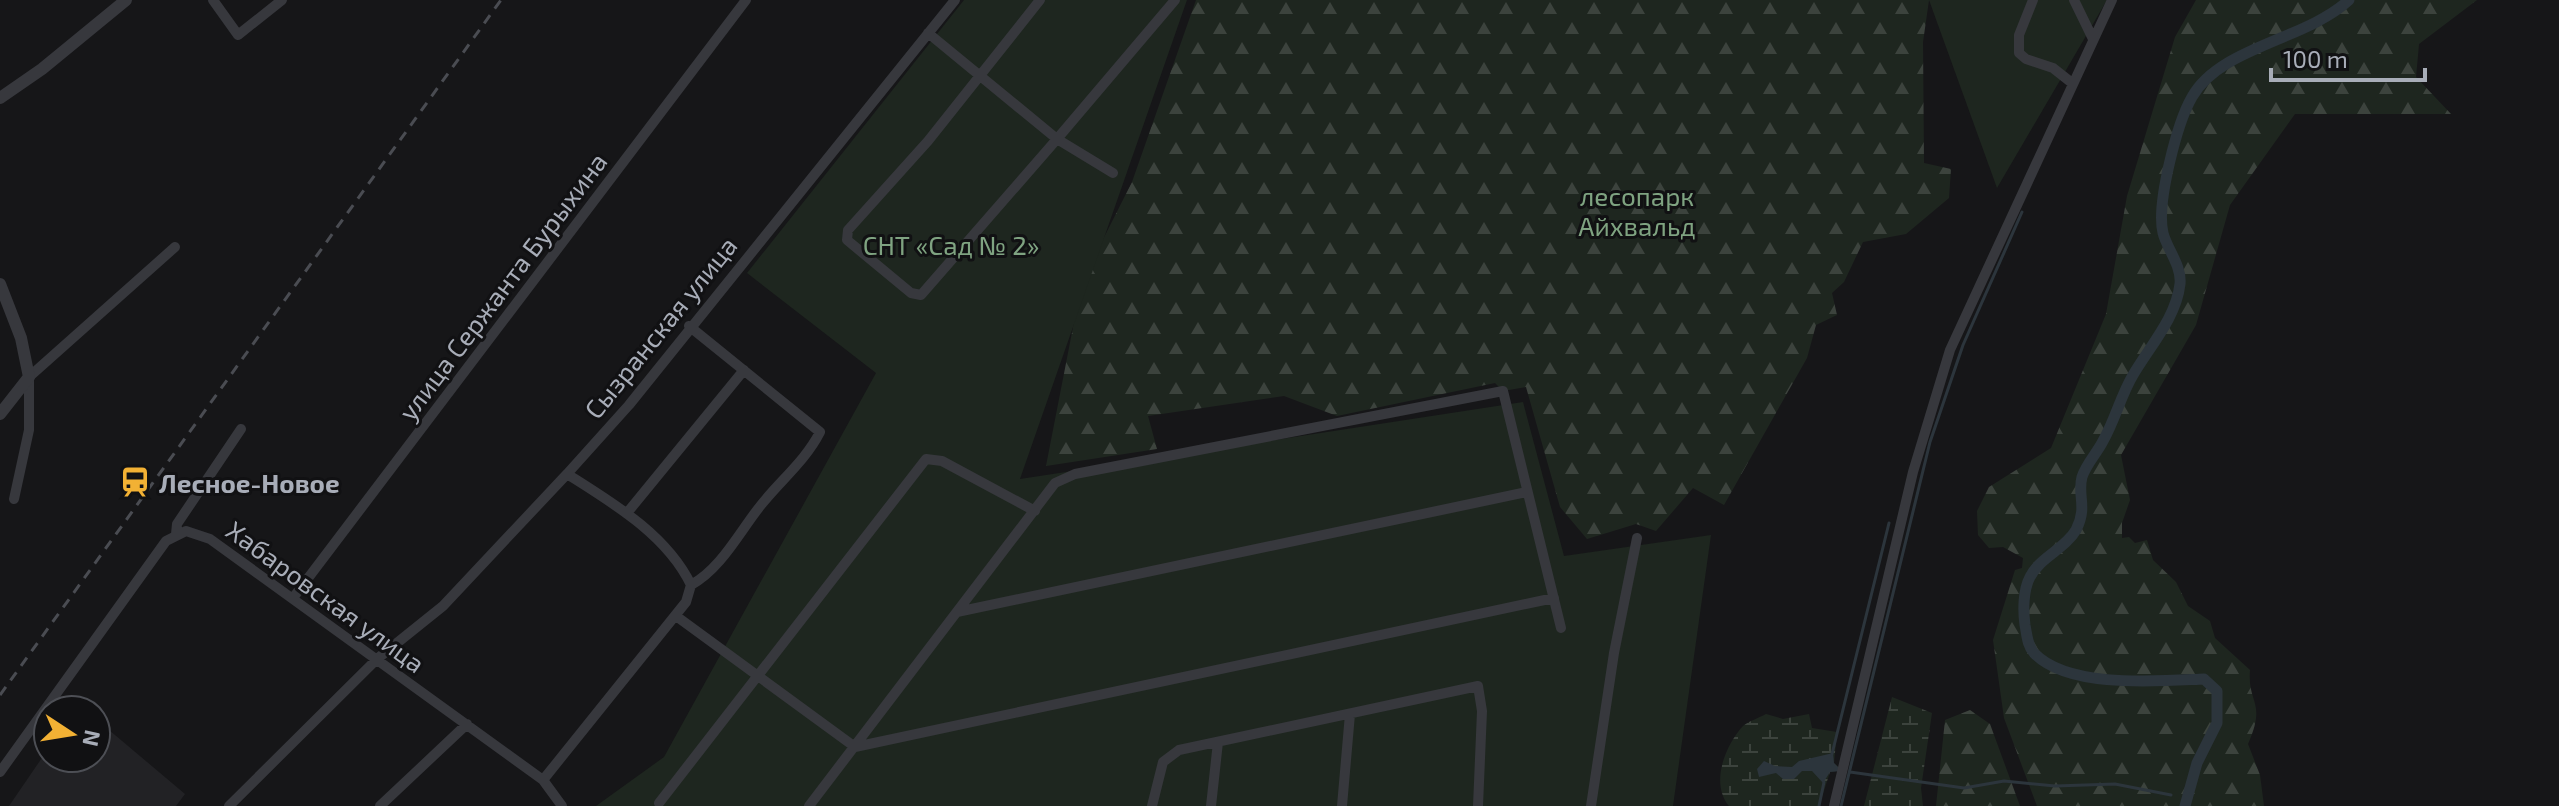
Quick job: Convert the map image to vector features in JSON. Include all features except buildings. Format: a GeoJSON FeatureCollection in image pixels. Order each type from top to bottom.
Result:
{"type":"FeatureCollection","features":[{"type":"Feature","properties":{"kind":"street"},"geometry":{"type":"LineString","coordinates":[[0,98],[42,69],[126,0]]}},
{"type":"Feature","properties":{"kind":"street"},"geometry":{"type":"LineString","coordinates":[[213,0],[238,35],[282,0]]}},
{"type":"Feature","properties":{"kind":"street","name":"улица Сержанта Бурыхина"},"geometry":{"type":"LineString","coordinates":[[293,598],[746,0]]}},
{"type":"Feature","properties":{"kind":"street","name":"Сызранская улица"},"geometry":{"type":"LineString","coordinates":[[229,806],[377,659],[443,606],[567,474],[629,405],[689,326],[955,0]]}},
{"type":"Feature","properties":{"kind":"street"},"geometry":{"type":"LineString","coordinates":[[1040,0],[928,141],[848,230],[846,237],[851,244],[911,293],[921,295],[1175,0]]}},
{"type":"Feature","properties":{"kind":"street"},"geometry":{"type":"LineString","coordinates":[[2033,0],[2019,35],[2019,53],[2026,59],[2053,68],[2072,83]]}},
{"type":"Feature","properties":{"kind":"street"},"geometry":{"type":"LineString","coordinates":[[2074,0],[2093,39]]}},
{"type":"Feature","properties":{"kind":"street"},"geometry":{"type":"LineString","coordinates":[[1834,806],[1913,472],[1950,350],[2112,0]]}},
{"type":"Feature","properties":{"kind":"street"},"geometry":{"type":"LineString","coordinates":[[928,33],[1057,139],[1113,173]]}},
{"type":"Feature","properties":{"kind":"street"},"geometry":{"type":"LineString","coordinates":[[0,414],[29,377],[175,247]]}},
{"type":"Feature","properties":{"kind":"street"},"geometry":{"type":"LineString","coordinates":[[0,284],[21,338],[29,377],[29,430],[14,499]]}},
{"type":"Feature","properties":{"kind":"street"},"geometry":{"type":"LineString","coordinates":[[689,326],[820,432],[812,447],[761,505],[734,543],[701,580],[691,585]]}},
{"type":"Feature","properties":{"kind":"street"},"geometry":{"type":"LineString","coordinates":[[627,513],[744,370]]}},
{"type":"Feature","properties":{"kind":"street"},"geometry":{"type":"LineString","coordinates":[[809,806],[1055,483],[1075,474],[1503,391],[1561,628]]}},
{"type":"Feature","properties":{"kind":"street"},"geometry":{"type":"LineString","coordinates":[[0,772],[166,541],[176,534],[177,524],[241,429]]}},
{"type":"Feature","properties":{"kind":"street"},"geometry":{"type":"LineString","coordinates":[[659,803],[926,459],[942,461],[1035,511]]}},
{"type":"Feature","properties":{"kind":"street"},"geometry":{"type":"LineString","coordinates":[[543,780],[676,616],[686,602],[691,585],[681,564],[627,513],[567,474]]}},
{"type":"Feature","properties":{"kind":"street"},"geometry":{"type":"LineString","coordinates":[[957,612],[1527,492]]}},
{"type":"Feature","properties":{"kind":"street","name":"Хабаровская улица"},"geometry":{"type":"LineString","coordinates":[[176,534],[199,533],[210,539],[543,780],[562,806]]}},
{"type":"Feature","properties":{"kind":"street"},"geometry":{"type":"LineString","coordinates":[[1591,806],[1614,653],[1637,538]]}},
{"type":"Feature","properties":{"kind":"street"},"geometry":{"type":"LineString","coordinates":[[676,616],[855,747],[1554,598]]}},
{"type":"Feature","properties":{"kind":"street"},"geometry":{"type":"LineString","coordinates":[[1152,806],[1163,762],[1179,750],[1478,686],[1482,711],[1478,806]]}},
{"type":"Feature","properties":{"kind":"street"},"geometry":{"type":"LineString","coordinates":[[1342,806],[1350,714]]}},
{"type":"Feature","properties":{"kind":"street"},"geometry":{"type":"LineString","coordinates":[[380,806],[467,724]]}},
{"type":"Feature","properties":{"kind":"street"},"geometry":{"type":"LineString","coordinates":[[1211,806],[1218,742]]}},
{"type":"Feature","properties":{"kind":"shaded area"},"geometry":{"type":"Polygon","coordinates":[[[112,732],[185,794],[176,806],[9,806],[32,772],[112,774],[112,732]]]}},
{"type":"Feature","properties":{"kind":"shaded area"},"geometry":{"type":"Polygon","coordinates":[[[1833,753],[1834,763],[1842,771],[1830,772],[1823,783],[1812,771],[1802,771],[1794,779],[1783,779],[1776,773],[1759,777],[1757,769],[1764,761],[1775,766],[1792,767],[1799,761],[1833,753]]]}},
{"type":"Feature","properties":{"kind":"green space","name":"СНТ «Сад № 2»"},"geometry":{"type":"Polygon","coordinates":[[[964,0],[1187,0],[1020,479],[1523,402],[1564,556],[1711,535],[1673,806],[596,806],[664,757],[876,373],[747,273],[964,0]]]}},
{"type":"Feature","properties":{"kind":"green space","name":"лесопарк Айхвальд"},"geometry":{"type":"Polygon","coordinates":[[[1196,0],[1929,0],[1923,42],[1924,163],[1951,169],[1949,198],[1906,234],[1863,242],[1844,282],[1832,293],[1837,315],[1816,325],[1807,358],[1724,505],[1693,488],[1656,531],[1636,524],[1587,539],[1560,507],[1526,387],[1503,391],[1495,383],[1337,416],[1284,396],[1148,416],[1157,449],[1046,466],[1082,281],[1132,182],[1196,0]]]}},
{"type":"Feature","properties":{"kind":"green space"},"geometry":{"type":"Polygon","coordinates":[[[1929,0],[2107,0],[1997,188],[1929,0]]]}},
{"type":"Feature","properties":{"kind":"green space"},"geometry":{"type":"Polygon","coordinates":[[[2196,0],[2477,0],[2419,44],[2416,77],[2451,114],[2295,114],[2230,205],[2196,325],[2121,455],[2130,500],[2122,523],[2122,538],[2129,537],[2135,543],[2147,540],[2153,560],[2176,582],[2188,606],[2210,621],[2215,638],[2250,670],[2256,719],[2248,744],[2260,775],[2264,806],[2037,806],[2004,718],[1993,640],[2015,570],[2022,568],[2023,558],[2003,547],[1989,548],[1978,535],[1977,511],[1989,487],[2051,448],[2106,314],[2127,196],[2175,37],[2196,0]]]}},
{"type":"Feature","properties":{"kind":"green space"},"geometry":{"type":"Polygon","coordinates":[[[1892,697],[1932,713],[1921,788],[1923,806],[1864,806],[1892,697]]]}},
{"type":"Feature","properties":{"kind":"green space"},"geometry":{"type":"Polygon","coordinates":[[[1970,710],[1990,724],[2020,806],[1936,806],[1945,720],[1970,710]]]}},
{"type":"Feature","properties":{"kind":"green space"},"geometry":{"type":"Polygon","coordinates":[[[1766,714],[1783,719],[1809,714],[1812,728],[1837,732],[1834,763],[1842,770],[1830,772],[1819,806],[1729,806],[1723,797],[1722,765],[1736,734],[1743,726],[1766,714]]]}},
{"type":"Feature","properties":{"kind":"waterway"},"geometry":{"type":"LineString","coordinates":[[2185,806],[2197,763],[2217,723],[2217,691],[2204,679],[2091,678],[2049,665],[2034,653],[2029,643],[2024,613],[2026,588],[2034,570],[2066,543],[2076,530],[2082,508],[2084,472],[2101,445],[2133,375],[2168,320],[2178,296],[2180,277],[2163,233],[2162,203],[2174,144],[2192,97],[2205,80],[2222,66],[2310,25],[2349,0]]}},
{"type":"Feature","properties":{"kind":"waterway"},"geometry":{"type":"LineString","coordinates":[[1841,806],[1930,442],[1963,345],[2022,212]]}},
{"type":"Feature","properties":{"kind":"waterway"},"geometry":{"type":"LineString","coordinates":[[1832,754],[1889,523]]}},
{"type":"Feature","properties":{"kind":"waterway"},"geometry":{"type":"LineString","coordinates":[[1850,772],[1964,788],[2004,781],[2055,786],[2115,784],[2171,795]]}},
{"type":"Feature","properties":{"kind":"waterway"},"geometry":{"type":"LineString","coordinates":[[1819,806],[1824,782]]}},
{"type":"Feature","properties":{"kind":"railway"},"geometry":{"type":"LineString","coordinates":[[0,695],[501,0]]}},
{"type":"Feature","properties":{"kind":"place","name":"Лесное-Новое"},"geometry":{"type":"Point","coordinates":[135,482]}}]}
